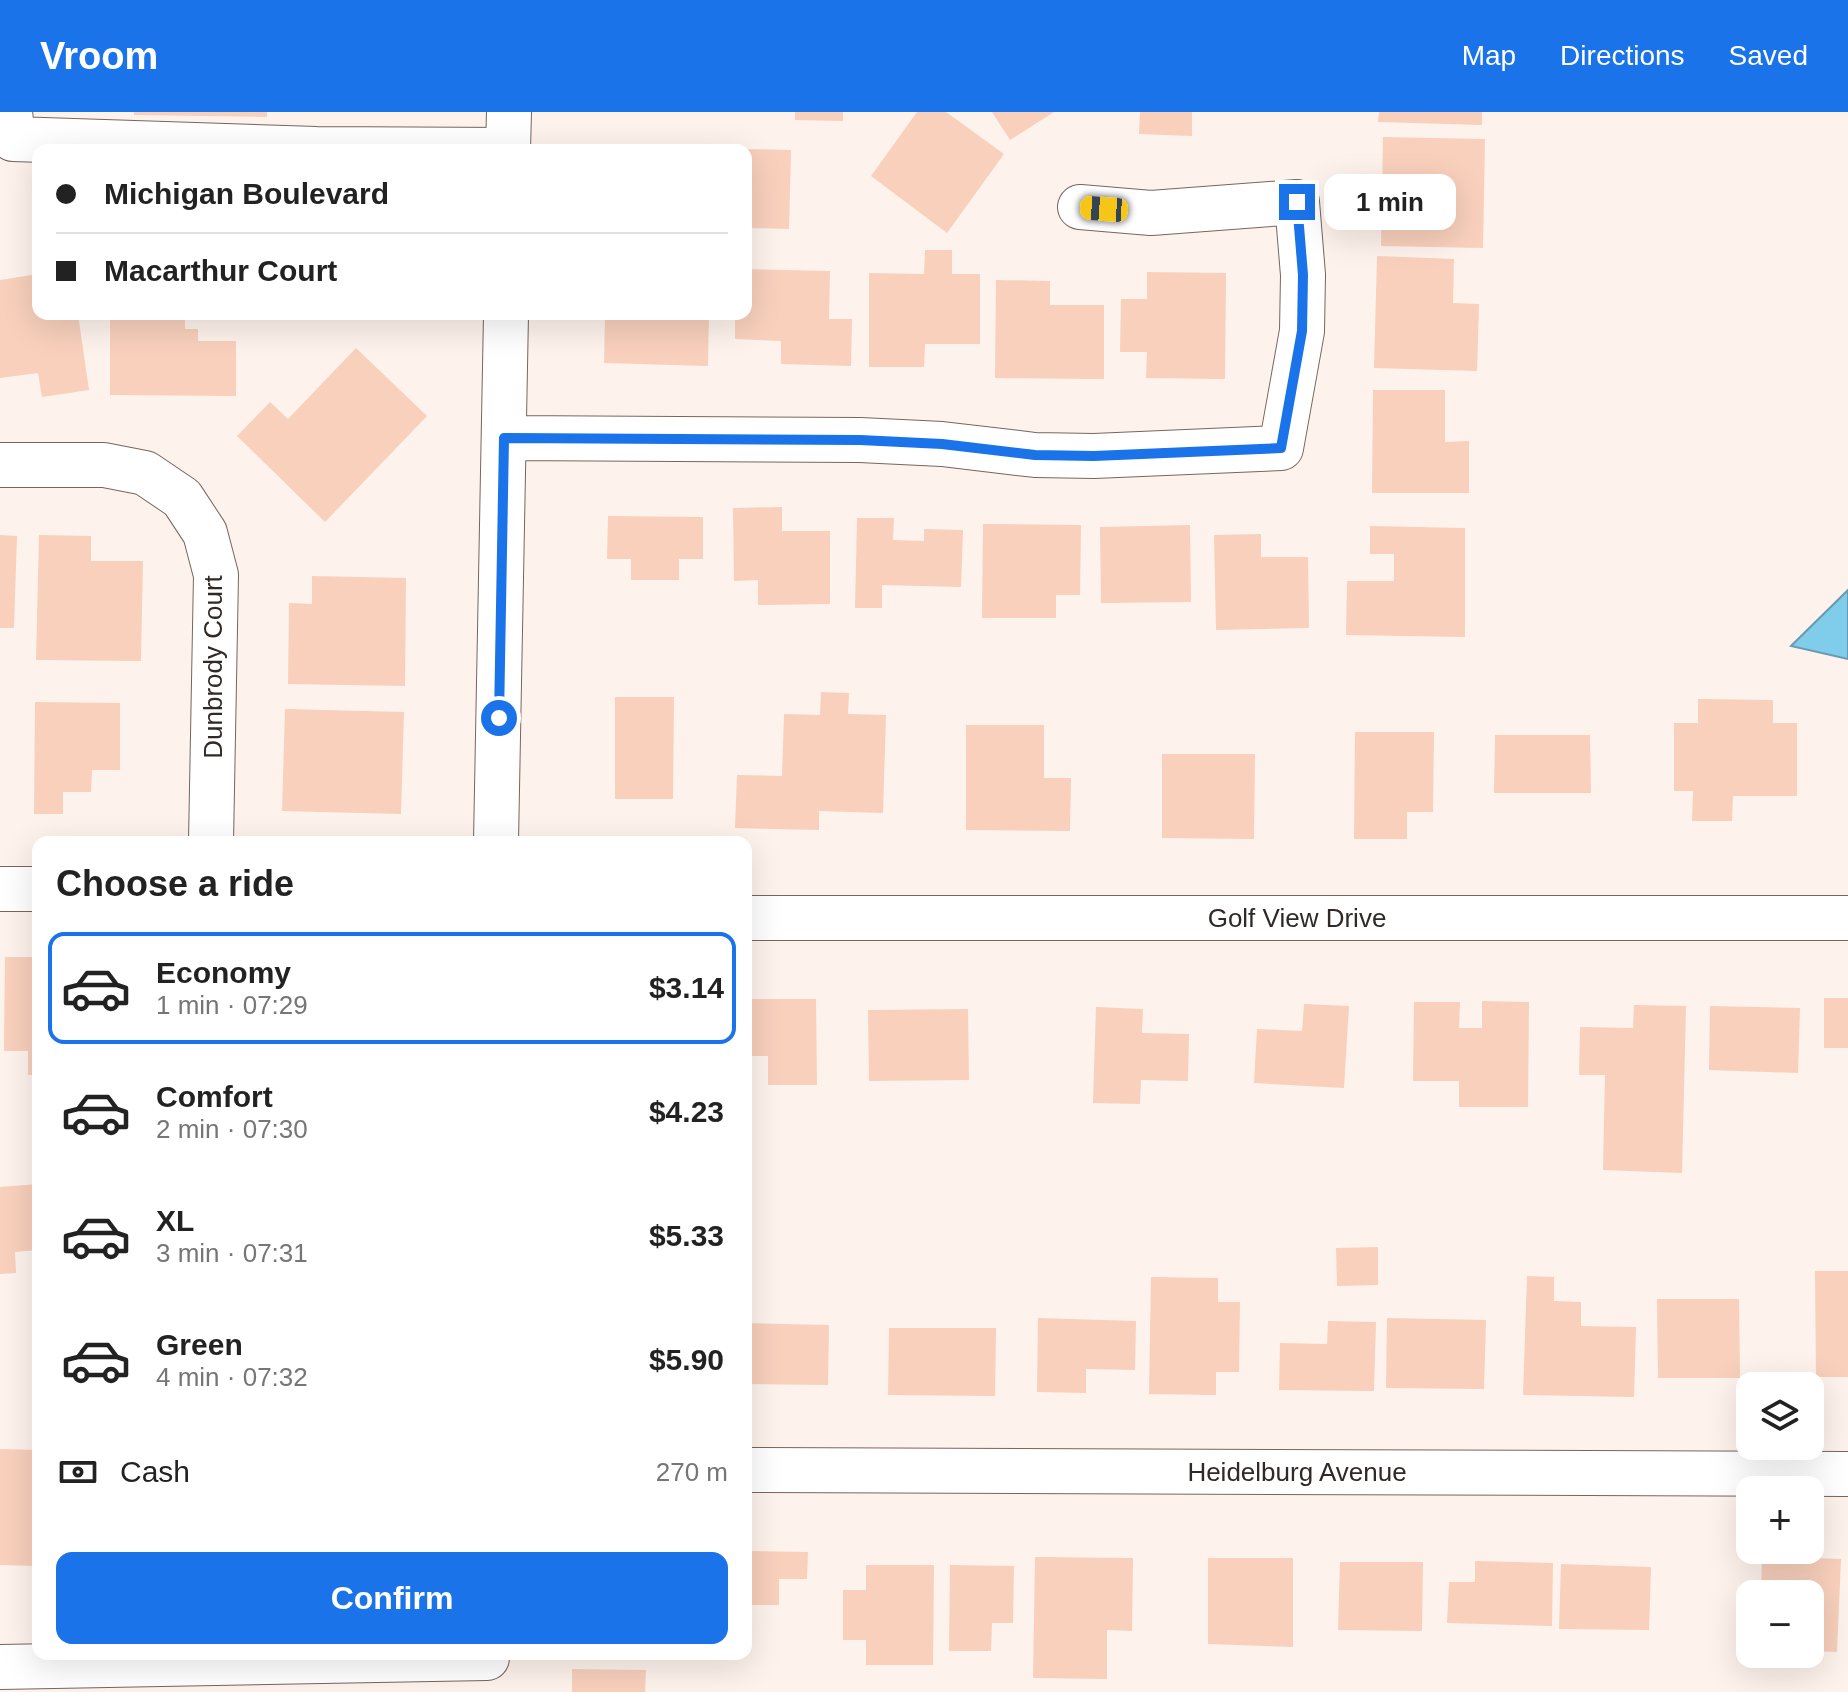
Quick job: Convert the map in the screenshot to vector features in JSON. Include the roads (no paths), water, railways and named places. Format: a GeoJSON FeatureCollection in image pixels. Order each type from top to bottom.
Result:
{"type":"FeatureCollection","features":[{"type":"Feature","properties":{"kind":"street"},"geometry":{"type":"LineString","coordinates":[[10,112],[13,139],[164,144]]}},
{"type":"Feature","properties":{"kind":"street"},"geometry":{"type":"LineString","coordinates":[[508,144],[509,112]]}},
{"type":"Feature","properties":{"kind":"street"},"geometry":{"type":"LineString","coordinates":[[504,438],[860,440],[942,444],[1035,455],[1094,456],[1281,448],[1302,331],[1303,275],[1297,202],[1151,213],[1080,207]]}},
{"type":"Feature","properties":{"kind":"street"},"geometry":{"type":"LineString","coordinates":[[496,836],[506,320]]}},
{"type":"Feature","properties":{"kind":"street","name":"Dunbrody Court"},"geometry":{"type":"LineString","coordinates":[[0,465],[104,465],[145,473],[182,498],[205,533],[216,575],[211,836]]}},
{"type":"Feature","properties":{"kind":"street"},"geometry":{"type":"LineString","coordinates":[[0,889],[32,889]]}},
{"type":"Feature","properties":{"kind":"street","name":"Golf View Drive"},"geometry":{"type":"LineString","coordinates":[[752,918],[1848,918]]}},
{"type":"Feature","properties":{"kind":"street","name":"Heidelburg Avenue"},"geometry":{"type":"LineString","coordinates":[[752,1470],[1848,1474]]}},
{"type":"Feature","properties":{"kind":"street"},"geometry":{"type":"LineString","coordinates":[[0,1667],[487,1668]]}},
{"type":"Feature","properties":{"kind":"water"},"geometry":{"type":"Polygon","coordinates":[[[1848,590],[1848,659],[1791,646],[1848,590]]]}}]}
